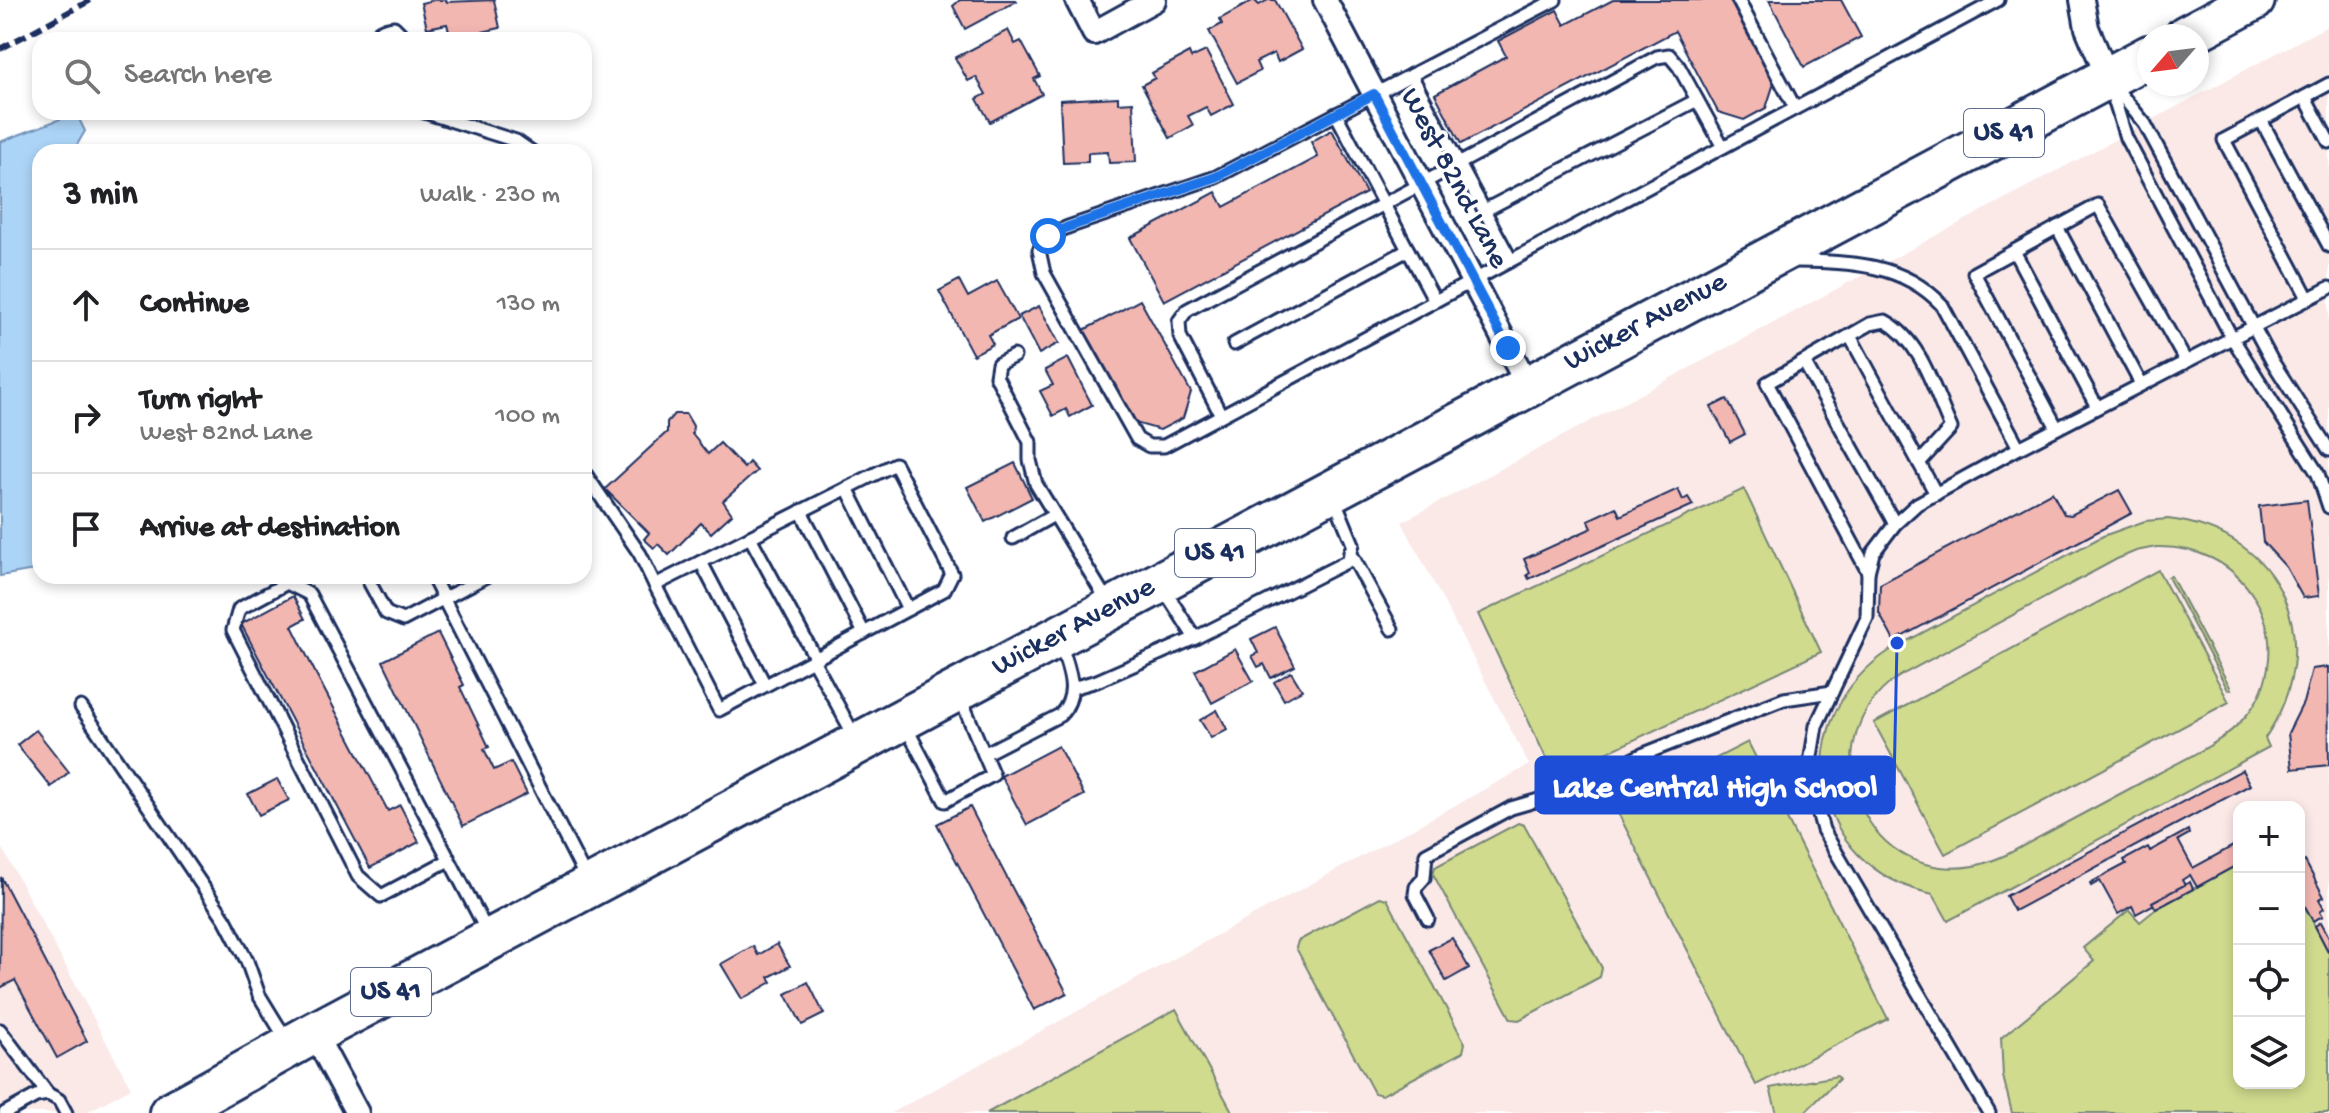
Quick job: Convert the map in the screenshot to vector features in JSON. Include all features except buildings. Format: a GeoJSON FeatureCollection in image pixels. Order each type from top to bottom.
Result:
{"type":"FeatureCollection","features":[{"type":"Feature","properties":{"kind":"highway"},"geometry":{"type":"LineString","coordinates":[[2209,24],[2254,0]]}},
{"type":"Feature","properties":{"kind":"highway","name":"Wicker Avenue"},"geometry":{"type":"LineString","coordinates":[[170,1113],[303,1039],[2137,62]]}},
{"type":"Feature","properties":{"kind":"street"},"geometry":{"type":"LineString","coordinates":[[1077,0],[1094,33],[1154,0]]}},
{"type":"Feature","properties":{"kind":"street","name":"West 82nd Lane"},"geometry":{"type":"LineString","coordinates":[[1325,0],[1528,386]]}},
{"type":"Feature","properties":{"kind":"street"},"geometry":{"type":"LineString","coordinates":[[2082,0],[2087,28],[2108,78]]}},
{"type":"Feature","properties":{"kind":"street"},"geometry":{"type":"LineString","coordinates":[[303,1039],[357,1113]]}},
{"type":"Feature","properties":{"kind":"lane"},"geometry":{"type":"LineString","coordinates":[[1555,0],[1216,177],[1048,236],[1039,250],[1044,273],[1137,439],[1149,446],[1164,446],[1998,0]]}},
{"type":"Feature","properties":{"kind":"lane"},"geometry":{"type":"LineString","coordinates":[[1738,0],[1795,108]]}},
{"type":"Feature","properties":{"kind":"lane"},"geometry":{"type":"LineString","coordinates":[[378,32],[386,27],[394,27],[399,32]]}},
{"type":"Feature","properties":{"kind":"lane"},"geometry":{"type":"LineString","coordinates":[[1221,415],[1180,336],[1179,321],[1187,310],[1657,57],[1669,55],[1679,67],[1723,147]]}},
{"type":"Feature","properties":{"kind":"lane"},"geometry":{"type":"LineString","coordinates":[[1411,75],[1511,260]]}},
{"type":"Feature","properties":{"kind":"lane"},"geometry":{"type":"LineString","coordinates":[[2108,78],[2145,124],[2253,326],[2329,450]]}},
{"type":"Feature","properties":{"kind":"lane"},"geometry":{"type":"LineString","coordinates":[[2108,78],[2126,138],[2231,336],[2318,474],[2329,507]]}},
{"type":"Feature","properties":{"kind":"lane"},"geometry":{"type":"LineString","coordinates":[[2308,298],[2224,140],[2329,84]]}},
{"type":"Feature","properties":{"kind":"lane"},"geometry":{"type":"LineString","coordinates":[[2305,97],[2329,142]]}},
{"type":"Feature","properties":{"kind":"lane"},"geometry":{"type":"LineString","coordinates":[[1485,210],[1697,100]]}},
{"type":"Feature","properties":{"kind":"lane"},"geometry":{"type":"LineString","coordinates":[[1336,114],[1435,301]]}},
{"type":"Feature","properties":{"kind":"lane"},"geometry":{"type":"LineString","coordinates":[[449,120],[520,144]]}},
{"type":"Feature","properties":{"kind":"lane"},"geometry":{"type":"LineString","coordinates":[[2261,120],[2329,246]]}},
{"type":"Feature","properties":{"kind":"lane"},"geometry":{"type":"LineString","coordinates":[[2057,428],[1974,273],[2098,205],[2185,360]]}},
{"type":"Feature","properties":{"kind":"lane"},"geometry":{"type":"LineString","coordinates":[[2057,227],[2141,384]]}},
{"type":"Feature","properties":{"kind":"lane"},"geometry":{"type":"LineString","coordinates":[[1234,344],[1408,250]]}},
{"type":"Feature","properties":{"kind":"lane"},"geometry":{"type":"LineString","coordinates":[[2014,251],[2097,407]]}},
{"type":"Feature","properties":{"kind":"lane"},"geometry":{"type":"LineString","coordinates":[[1765,260],[1873,265],[1905,277],[1929,292],[1942,305],[2019,448]]}},
{"type":"Feature","properties":{"kind":"lane"},"geometry":{"type":"LineString","coordinates":[[1989,1113],[1823,830],[1808,775],[1816,726],[1867,618],[1868,572],[1873,553],[1895,524],[1917,504],[2185,360],[2329,288]]}},
{"type":"Feature","properties":{"kind":"lane"},"geometry":{"type":"LineString","coordinates":[[1868,572],[1767,383],[1870,324],[1885,321],[1900,329],[1913,345],[1951,428],[1919,463]]}},
{"type":"Feature","properties":{"kind":"lane"},"geometry":{"type":"LineString","coordinates":[[1850,336],[1936,494]]}},
{"type":"Feature","properties":{"kind":"lane"},"geometry":{"type":"LineString","coordinates":[[1014,356],[998,364],[996,376],[1030,442],[1030,460],[1036,484],[1111,608]]}},
{"type":"Feature","properties":{"kind":"lane"},"geometry":{"type":"LineString","coordinates":[[1804,362],[1895,524]]}},
{"type":"Feature","properties":{"kind":"lane"},"geometry":{"type":"LineString","coordinates":[[592,484],[640,554],[655,585],[719,710],[944,590],[952,574],[895,464],[655,585]]}},
{"type":"Feature","properties":{"kind":"lane"},"geometry":{"type":"LineString","coordinates":[[847,488],[908,609]]}},
{"type":"Feature","properties":{"kind":"lane"},"geometry":{"type":"LineString","coordinates":[[1072,688],[1097,681],[1195,638],[1348,561],[1353,544],[1331,491]]}},
{"type":"Feature","properties":{"kind":"lane"},"geometry":{"type":"LineString","coordinates":[[801,511],[864,633]]}},
{"type":"Feature","properties":{"kind":"lane"},"geometry":{"type":"LineString","coordinates":[[1013,538],[1054,515]]}},
{"type":"Feature","properties":{"kind":"lane"},"geometry":{"type":"LineString","coordinates":[[750,537],[858,743]]}},
{"type":"Feature","properties":{"kind":"lane"},"geometry":{"type":"LineString","coordinates":[[1350,552],[1392,629]]}},
{"type":"Feature","properties":{"kind":"lane"},"geometry":{"type":"LineString","coordinates":[[701,562],[765,685]]}},
{"type":"Feature","properties":{"kind":"lane"},"geometry":{"type":"LineString","coordinates":[[1160,583],[1195,638]]}},
{"type":"Feature","properties":{"kind":"lane"},"geometry":{"type":"LineString","coordinates":[[285,584],[239,609],[233,630],[358,876],[381,896],[449,860]]}},
{"type":"Feature","properties":{"kind":"lane"},"geometry":{"type":"LineString","coordinates":[[289,584],[309,594],[491,939]]}},
{"type":"Feature","properties":{"kind":"lane"},"geometry":{"type":"LineString","coordinates":[[370,584],[386,613],[403,620],[472,584]]}},
{"type":"Feature","properties":{"kind":"lane"},"geometry":{"type":"LineString","coordinates":[[436,584],[590,886]]}},
{"type":"Feature","properties":{"kind":"lane"},"geometry":{"type":"LineString","coordinates":[[984,754],[1060,715],[1072,698],[1058,636]]}},
{"type":"Feature","properties":{"kind":"lane"},"geometry":{"type":"LineString","coordinates":[[902,720],[945,801],[993,775],[957,691]]}},
{"type":"Feature","properties":{"kind":"lane"},"geometry":{"type":"LineString","coordinates":[[1428,919],[1415,894],[1416,887],[1424,878],[1426,854],[1463,832],[1511,808],[1556,795],[1644,754],[1784,699],[1832,692]]}},
{"type":"Feature","properties":{"kind":"lane"},"geometry":{"type":"LineString","coordinates":[[81,707],[225,919],[247,961],[259,995],[303,1039]]}},
{"type":"Feature","properties":{"kind":"lane"},"geometry":{"type":"LineString","coordinates":[[0,1030],[48,1094],[59,1100],[66,1113]]}},
{"type":"Feature","properties":{"kind":"lane"},"geometry":{"type":"LineString","coordinates":[[5,1113],[36,1096],[48,1094]]}},
{"type":"Feature","properties":{"kind":"shaded area"},"geometry":{"type":"Polygon","coordinates":[[[2329,25],[2329,1113],[891,1113],[1529,765],[1402,522],[2197,96],[2209,96],[2209,89],[2329,25]]]}},
{"type":"Feature","properties":{"kind":"shaded area"},"geometry":{"type":"Polygon","coordinates":[[[0,844],[131,1088],[85,1113],[0,1113],[0,844]]]}},
{"type":"Feature","properties":{"kind":"green space"},"geometry":{"type":"Polygon","coordinates":[[[1744,489],[1821,652],[1555,777],[1478,614],[1744,489]]]}},
{"type":"Feature","properties":{"kind":"green space"},"geometry":{"type":"Polygon","coordinates":[[[2168,519],[2208,528],[2241,545],[2267,569],[2284,598],[2293,631],[2293,666],[2284,702],[2265,738],[2269,747],[1948,921],[1933,894],[1891,879],[1858,854],[1836,823],[1825,788],[1824,750],[1835,713],[1858,678],[1892,649],[2103,536],[2145,521],[2168,519]],[[2171,547],[2136,551],[2117,559],[1905,673],[1874,699],[1857,730],[1852,765],[1858,799],[1875,829],[1900,852],[1933,866],[1982,864],[2008,854],[2193,755],[2236,726],[2254,704],[2266,674],[2269,642],[2262,611],[2245,585],[2224,566],[2199,553],[2171,547]]]}},
{"type":"Feature","properties":{"kind":"green space"},"geometry":{"type":"Polygon","coordinates":[[[2158,570],[2229,702],[1945,854],[1874,723],[2158,570]]]}},
{"type":"Feature","properties":{"kind":"green space"},"geometry":{"type":"Polygon","coordinates":[[[2171,576],[2231,689],[2228,690],[2168,577],[2171,576]]]}},
{"type":"Feature","properties":{"kind":"green space"},"geometry":{"type":"Polygon","coordinates":[[[1748,742],[1888,1019],[1756,1085],[1616,809],[1748,742]]]}},
{"type":"Feature","properties":{"kind":"green space"},"geometry":{"type":"Polygon","coordinates":[[[1518,823],[1524,825],[1602,968],[1600,977],[1519,1020],[1511,1019],[1433,874],[1435,867],[1518,823]]]}},
{"type":"Feature","properties":{"kind":"green space"},"geometry":{"type":"Polygon","coordinates":[[[2233,867],[2233,1089],[2305,1089],[2305,907],[2329,953],[2329,1113],[2012,1113],[2003,1076],[2001,1038],[2094,961],[2083,948],[2129,910],[2140,922],[2156,909],[2233,867]]]}},
{"type":"Feature","properties":{"kind":"green space"},"geometry":{"type":"Polygon","coordinates":[[[1380,897],[1387,899],[1465,1043],[1463,1052],[1382,1095],[1374,1093],[1296,948],[1298,941],[1380,897]]]}},
{"type":"Feature","properties":{"kind":"green space"},"geometry":{"type":"Polygon","coordinates":[[[1176,1009],[1233,1113],[987,1113],[1176,1009]]]}},
{"type":"Feature","properties":{"kind":"green space"},"geometry":{"type":"Polygon","coordinates":[[[1837,1076],[1839,1079],[1804,1113],[1777,1113],[1770,1088],[1837,1076]]]}},
{"type":"Feature","properties":{"kind":"water"},"geometry":{"type":"Polygon","coordinates":[[[58,120],[80,120],[85,131],[78,144],[32,144],[32,570],[0,576],[0,142],[58,120]]]}},
{"type":"Feature","properties":{"kind":"railway"},"geometry":{"type":"LineString","coordinates":[[0,49],[91,0]]}},
{"type":"Feature","properties":{"kind":"place","name":"Lake Central High School"},"geometry":{"type":"Point","coordinates":[1897,643]}},
{"type":"Feature","properties":{"kind":"route"},"geometry":{"type":"LineString","coordinates":[[1048,236],[1216,177],[1374,94],[1508,348]]}}]}
